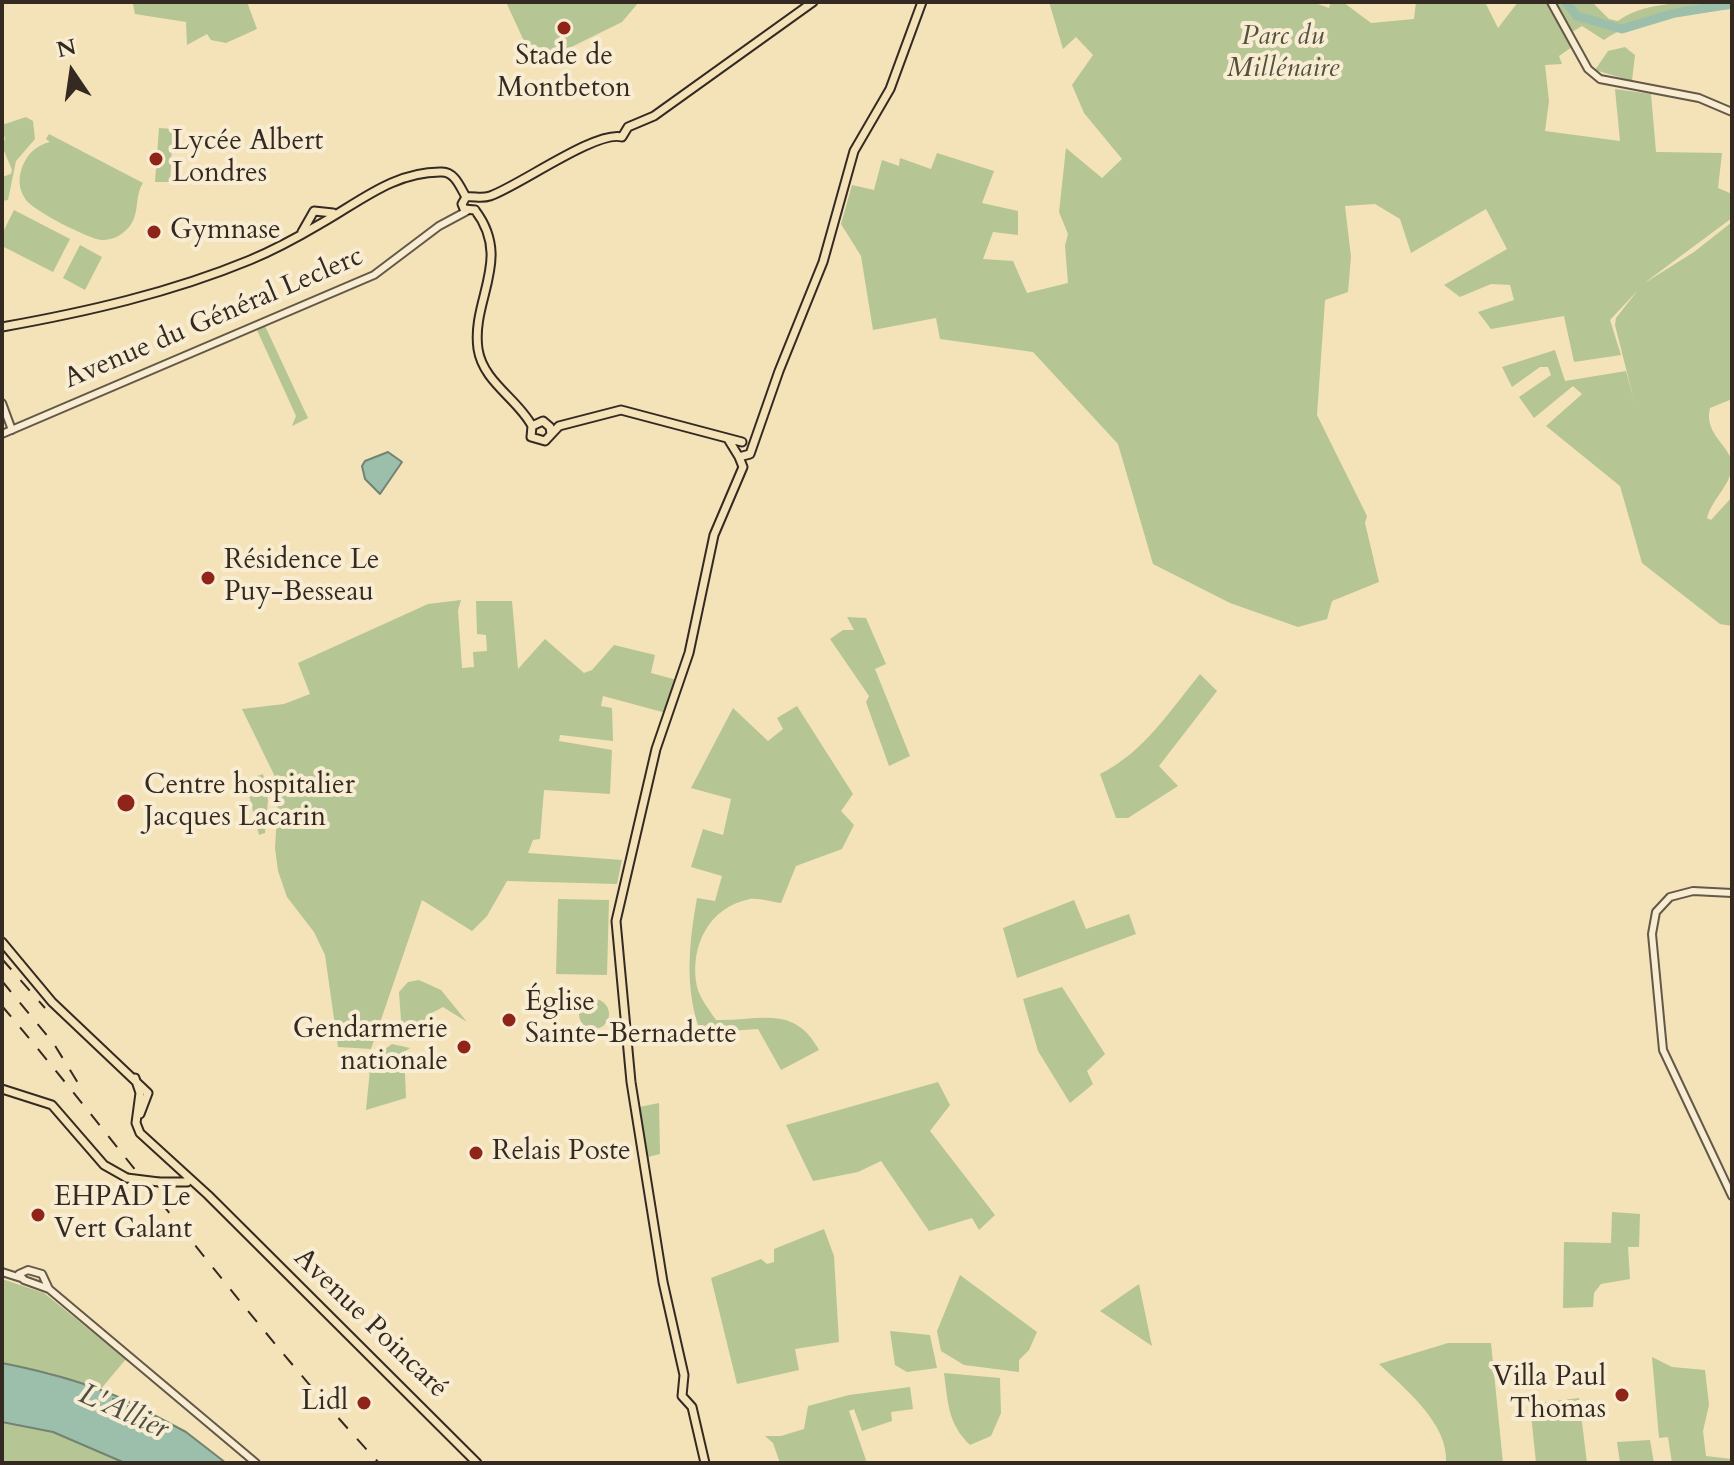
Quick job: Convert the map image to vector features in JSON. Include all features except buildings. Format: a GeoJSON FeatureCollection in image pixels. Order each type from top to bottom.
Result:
{"type":"FeatureCollection","features":[{"type":"Feature","properties":{"kind":"main road"},"geometry":{"type":"LineString","coordinates":[[466,197],[491,196],[604,139],[622,137],[628,127],[654,116],[813,2]]}},
{"type":"Feature","properties":{"kind":"main road"},"geometry":{"type":"LineString","coordinates":[[705,1463],[692,1407],[682,1396],[684,1375],[637,1153],[616,921],[652,763],[689,653],[714,535],[743,467],[743,450],[823,262],[854,151],[890,89],[922,2]]}},
{"type":"Feature","properties":{"kind":"main road"},"geometry":{"type":"LineString","coordinates":[[2,327],[126,301],[192,282],[254,259],[384,186],[437,172],[451,174],[466,197]]}},
{"type":"Feature","properties":{"kind":"main road"},"geometry":{"type":"LineString","coordinates":[[466,197],[462,204],[471,210],[489,234],[492,251],[478,337],[482,364],[535,424],[559,426],[621,410],[728,439],[743,450]]}},
{"type":"Feature","properties":{"kind":"main road"},"geometry":{"type":"LineString","coordinates":[[471,210],[475,198]]}},
{"type":"Feature","properties":{"kind":"main road"},"geometry":{"type":"LineString","coordinates":[[301,234],[316,210],[322,219]]}},
{"type":"Feature","properties":{"kind":"main road"},"geometry":{"type":"LineString","coordinates":[[310,217],[322,219]]}},
{"type":"Feature","properties":{"kind":"main road"},"geometry":{"type":"LineString","coordinates":[[535,424],[531,437],[539,442],[545,441],[559,426]]}},
{"type":"Feature","properties":{"kind":"main road"},"geometry":{"type":"LineString","coordinates":[[548,424],[551,434]]}},
{"type":"Feature","properties":{"kind":"main road"},"geometry":{"type":"LineString","coordinates":[[2,942],[66,1016],[135,1078],[143,1096],[137,1119],[138,1131],[188,1179]]}},
{"type":"Feature","properties":{"kind":"main road"},"geometry":{"type":"LineString","coordinates":[[631,1082],[660,1257]]}},
{"type":"Feature","properties":{"kind":"main road"},"geometry":{"type":"LineString","coordinates":[[2,1089],[52,1105],[104,1165],[127,1178],[159,1182],[188,1179]]}},
{"type":"Feature","properties":{"kind":"main road"},"geometry":{"type":"LineString","coordinates":[[154,1147],[176,1172],[188,1179]]}},
{"type":"Feature","properties":{"kind":"main road"},"geometry":{"type":"LineString","coordinates":[[159,1182],[176,1172]]}},
{"type":"Feature","properties":{"kind":"main road","name":"Avenue Poincaré"},"geometry":{"type":"LineString","coordinates":[[188,1179],[477,1463]]}},
{"type":"Feature","properties":{"kind":"street"},"geometry":{"type":"LineString","coordinates":[[1551,2],[1588,69],[1600,79],[1699,98],[1732,112]]}},
{"type":"Feature","properties":{"kind":"street","name":"Avenue du Général Leclerc"},"geometry":{"type":"LineString","coordinates":[[2,434],[374,275],[439,226],[471,210]]}},
{"type":"Feature","properties":{"kind":"street"},"geometry":{"type":"LineString","coordinates":[[2,403],[12,430]]}},
{"type":"Feature","properties":{"kind":"street"},"geometry":{"type":"LineString","coordinates":[[1732,893],[1693,891],[1670,897],[1656,912],[1652,934],[1663,1050],[1732,1196]]}},
{"type":"Feature","properties":{"kind":"street"},"geometry":{"type":"LineString","coordinates":[[21,1278],[21,1272],[28,1270],[42,1274],[45,1285]]}},
{"type":"Feature","properties":{"kind":"street"},"geometry":{"type":"LineString","coordinates":[[2,1272],[45,1285],[256,1463]]}},
{"type":"Feature","properties":{"kind":"green space"},"geometry":{"type":"Polygon","coordinates":[[[247,2],[257,29],[226,43],[211,40],[207,34],[187,45],[186,22],[135,14],[133,4],[247,2]]]}},
{"type":"Feature","properties":{"kind":"green space","name":"Stade de Montbeton"},"geometry":{"type":"Polygon","coordinates":[[[506,2],[639,2],[622,22],[535,65],[506,2]]]}},
{"type":"Feature","properties":{"kind":"green space","name":"Parc du Millénaire"},"geometry":{"type":"Polygon","coordinates":[[[1049,2],[1312,2],[1329,8],[1331,2],[1343,2],[1371,23],[1414,19],[1416,2],[1485,2],[1498,28],[1518,2],[1547,2],[1572,47],[1559,56],[1562,64],[1545,65],[1549,101],[1545,131],[1620,141],[1615,89],[1651,94],[1656,152],[1722,153],[1718,188],[1732,194],[1732,218],[1643,284],[1694,252],[1732,222],[1732,399],[1710,408],[1709,416],[1712,430],[1729,454],[1732,469],[1707,518],[1711,520],[1732,497],[1732,626],[1720,624],[1642,563],[1620,486],[1546,426],[1582,394],[1573,386],[1534,418],[1519,397],[1551,375],[1548,367],[1540,367],[1512,387],[1502,367],[1555,350],[1565,381],[1626,371],[1635,404],[1615,325],[1616,318],[1638,290],[1610,320],[1621,355],[1574,362],[1564,316],[1491,329],[1478,312],[1514,300],[1510,285],[1491,284],[1460,297],[1444,285],[1507,249],[1486,209],[1411,253],[1400,219],[1375,204],[1345,206],[1351,257],[1348,292],[1325,300],[1317,415],[1367,516],[1365,523],[1379,582],[1332,601],[1327,619],[1298,627],[1230,603],[1153,564],[1118,444],[1033,352],[940,339],[936,318],[873,330],[861,256],[841,224],[852,185],[874,190],[882,160],[899,166],[900,158],[931,169],[937,153],[994,171],[982,203],[1018,211],[1018,235],[993,232],[983,259],[1013,261],[1027,293],[1068,283],[1065,246],[1068,234],[1059,212],[1066,148],[1102,178],[1122,159],[1084,113],[1072,85],[1093,55],[1076,37],[1063,49],[1049,2]]]}},
{"type":"Feature","properties":{"kind":"green space"},"geometry":{"type":"Polygon","coordinates":[[[1553,2],[1592,2],[1609,19],[1618,21],[1642,9],[1672,4],[1732,2],[1732,9],[1647,21],[1604,40],[1582,26],[1572,32],[1553,2]]]}},
{"type":"Feature","properties":{"kind":"green space"},"geometry":{"type":"Polygon","coordinates":[[[1625,47],[1635,55],[1632,81],[1595,70],[1608,51],[1625,47]]]}},
{"type":"Feature","properties":{"kind":"green space"},"geometry":{"type":"Polygon","coordinates":[[[26,117],[33,121],[35,139],[16,161],[8,200],[2,201],[2,177],[11,174],[12,170],[2,146],[5,139],[2,125],[26,117]]]}},
{"type":"Feature","properties":{"kind":"green space"},"geometry":{"type":"Polygon","coordinates":[[[159,128],[173,129],[170,182],[155,182],[159,128]]]}},
{"type":"Feature","properties":{"kind":"green space"},"geometry":{"type":"Polygon","coordinates":[[[49,134],[143,183],[133,221],[121,234],[107,240],[94,238],[50,217],[23,196],[21,169],[34,150],[50,142],[46,139],[49,134]]]}},
{"type":"Feature","properties":{"kind":"green space"},"geometry":{"type":"Polygon","coordinates":[[[14,210],[70,239],[53,272],[2,246],[2,234],[14,210]]]}},
{"type":"Feature","properties":{"kind":"green space"},"geometry":{"type":"Polygon","coordinates":[[[80,245],[102,257],[85,290],[63,278],[80,245]]]}},
{"type":"Feature","properties":{"kind":"green space"},"geometry":{"type":"Polygon","coordinates":[[[265,326],[308,418],[292,426],[296,416],[257,330],[265,326]]]}},
{"type":"Feature","properties":{"kind":"green space"},"geometry":{"type":"Polygon","coordinates":[[[461,600],[458,610],[462,668],[474,667],[473,652],[487,651],[486,635],[477,634],[476,601],[512,601],[518,669],[545,639],[584,673],[592,670],[614,645],[655,655],[651,673],[677,680],[666,713],[603,696],[601,706],[612,708],[613,741],[560,735],[559,741],[612,750],[610,794],[544,790],[540,839],[533,840],[528,853],[622,860],[617,884],[507,881],[487,916],[472,931],[422,900],[371,1049],[338,1047],[325,955],[314,932],[287,897],[278,871],[275,848],[279,785],[242,709],[284,704],[310,694],[298,663],[428,604],[461,600]]]}},
{"type":"Feature","properties":{"kind":"green space"},"geometry":{"type":"Polygon","coordinates":[[[847,617],[866,618],[886,664],[875,669],[910,756],[889,766],[866,702],[869,696],[830,639],[843,630],[854,630],[847,617]]]}},
{"type":"Feature","properties":{"kind":"green space"},"geometry":{"type":"Polygon","coordinates":[[[1200,674],[1217,691],[1159,766],[1178,786],[1128,818],[1116,818],[1100,774],[1143,743],[1200,674]]]}},
{"type":"Feature","properties":{"kind":"green space"},"geometry":{"type":"Polygon","coordinates":[[[797,706],[853,794],[841,811],[854,825],[842,849],[796,866],[781,903],[750,899],[735,903],[713,920],[699,944],[695,972],[698,991],[716,1020],[775,1018],[799,1026],[809,1036],[819,1050],[781,1070],[758,1029],[701,1033],[690,983],[692,932],[697,898],[715,901],[722,876],[691,867],[703,829],[723,835],[731,799],[691,788],[733,708],[768,741],[783,729],[777,718],[797,706]]]}},
{"type":"Feature","properties":{"kind":"green space"},"geometry":{"type":"Polygon","coordinates":[[[263,774],[268,800],[265,833],[259,835],[245,780],[263,774]]]}},
{"type":"Feature","properties":{"kind":"green space"},"geometry":{"type":"Polygon","coordinates":[[[558,899],[609,900],[607,975],[556,974],[558,899]]]}},
{"type":"Feature","properties":{"kind":"green space"},"geometry":{"type":"Polygon","coordinates":[[[1074,900],[1086,929],[1129,914],[1136,934],[1017,978],[1003,928],[1074,900]]]}},
{"type":"Feature","properties":{"kind":"green space"},"geometry":{"type":"Polygon","coordinates":[[[419,980],[441,990],[467,1022],[443,1007],[426,1016],[421,1033],[426,1041],[402,1034],[399,992],[408,982],[419,980]]]}},
{"type":"Feature","properties":{"kind":"green space"},"geometry":{"type":"Polygon","coordinates":[[[1062,987],[1105,1054],[1087,1071],[1093,1084],[1070,1103],[1038,1051],[1023,999],[1062,987]]]}},
{"type":"Feature","properties":{"kind":"green space"},"geometry":{"type":"Polygon","coordinates":[[[594,999],[605,1003],[609,1014],[605,1025],[594,1029],[583,1025],[579,1014],[583,1003],[594,999]]]}},
{"type":"Feature","properties":{"kind":"green space"},"geometry":{"type":"Polygon","coordinates":[[[392,1044],[410,1048],[394,1059],[405,1074],[406,1098],[366,1110],[371,1059],[392,1044]]]}},
{"type":"Feature","properties":{"kind":"green space"},"geometry":{"type":"Polygon","coordinates":[[[938,1082],[950,1105],[930,1131],[995,1215],[979,1230],[972,1218],[929,1231],[881,1161],[858,1172],[813,1181],[786,1125],[938,1082]]]}},
{"type":"Feature","properties":{"kind":"green space"},"geometry":{"type":"Polygon","coordinates":[[[659,1103],[660,1154],[648,1157],[639,1107],[659,1103]]]}},
{"type":"Feature","properties":{"kind":"green space"},"geometry":{"type":"Polygon","coordinates":[[[1612,1212],[1640,1214],[1639,1247],[1628,1247],[1630,1279],[1601,1284],[1594,1293],[1593,1307],[1563,1308],[1564,1242],[1611,1243],[1612,1212]]]}},
{"type":"Feature","properties":{"kind":"green space"},"geometry":{"type":"Polygon","coordinates":[[[824,1229],[834,1256],[839,1342],[795,1349],[799,1370],[737,1384],[711,1278],[761,1259],[767,1264],[774,1262],[774,1249],[824,1229]]]}},
{"type":"Feature","properties":{"kind":"green space"},"geometry":{"type":"Polygon","coordinates":[[[960,1275],[1037,1332],[1029,1350],[1019,1360],[1019,1372],[964,1365],[941,1351],[937,1331],[960,1275]]]}},
{"type":"Feature","properties":{"kind":"green space"},"geometry":{"type":"Polygon","coordinates":[[[2,1279],[44,1293],[126,1359],[100,1390],[52,1373],[2,1363],[2,1279]]]}},
{"type":"Feature","properties":{"kind":"green space"},"geometry":{"type":"Polygon","coordinates":[[[1139,1284],[1152,1346],[1100,1311],[1139,1284]]]}},
{"type":"Feature","properties":{"kind":"green space"},"geometry":{"type":"Polygon","coordinates":[[[890,1331],[930,1335],[937,1368],[907,1372],[895,1365],[890,1331]]]}},
{"type":"Feature","properties":{"kind":"green space"},"geometry":{"type":"Polygon","coordinates":[[[1448,1343],[1491,1343],[1503,1463],[1446,1463],[1445,1449],[1433,1421],[1379,1364],[1448,1343]]]}},
{"type":"Feature","properties":{"kind":"green space"},"geometry":{"type":"Polygon","coordinates":[[[1652,1357],[1672,1367],[1705,1370],[1709,1405],[1703,1431],[1706,1456],[1732,1459],[1732,1463],[1672,1463],[1668,1437],[1659,1438],[1652,1357]]]}},
{"type":"Feature","properties":{"kind":"green space"},"geometry":{"type":"Polygon","coordinates":[[[944,1373],[1000,1378],[1001,1413],[991,1436],[970,1445],[957,1429],[950,1412],[944,1373]]]}},
{"type":"Feature","properties":{"kind":"green space"},"geometry":{"type":"Polygon","coordinates":[[[910,1387],[913,1409],[891,1412],[892,1421],[862,1431],[854,1409],[849,1411],[867,1463],[780,1463],[773,1443],[765,1436],[781,1436],[804,1429],[808,1406],[849,1395],[910,1387]]]}},
{"type":"Feature","properties":{"kind":"green space"},"geometry":{"type":"Polygon","coordinates":[[[1579,1398],[1587,1463],[1536,1463],[1530,1404],[1579,1398]]]}},
{"type":"Feature","properties":{"kind":"green space"},"geometry":{"type":"Polygon","coordinates":[[[2,1422],[53,1432],[122,1462],[2,1463],[2,1422]]]}},
{"type":"Feature","properties":{"kind":"green space"},"geometry":{"type":"Polygon","coordinates":[[[1650,1440],[1654,1463],[1620,1463],[1617,1442],[1650,1440]]]}},
{"type":"Feature","properties":{"kind":"water"},"geometry":{"type":"Polygon","coordinates":[[[388,452],[402,462],[380,494],[365,479],[362,466],[365,461],[388,452]]]}},
{"type":"Feature","properties":{"kind":"water","name":"L'Allier"},"geometry":{"type":"Polygon","coordinates":[[[2,1363],[68,1379],[132,1403],[113,1399],[145,1414],[133,1404],[186,1432],[226,1463],[125,1463],[53,1432],[2,1422],[2,1363]]]}},
{"type":"Feature","properties":{"kind":"waterway"},"geometry":{"type":"LineString","coordinates":[[1566,2],[1577,16],[1622,29],[1675,13],[1732,4]]}},
{"type":"Feature","properties":{"kind":"railway"},"geometry":{"type":"LineString","coordinates":[[2,959],[45,1008]]}},
{"type":"Feature","properties":{"kind":"railway"},"geometry":{"type":"LineString","coordinates":[[2,981],[54,1044],[78,1083]]}},
{"type":"Feature","properties":{"kind":"railway"},"geometry":{"type":"LineString","coordinates":[[2,1006],[282,1352],[379,1463]]}},
{"type":"Feature","properties":{"kind":"place","name":"Stade de Montbeton"},"geometry":{"type":"Point","coordinates":[564,28]}},
{"type":"Feature","properties":{"kind":"place","name":"Lycée Albert Londres"},"geometry":{"type":"Point","coordinates":[156,159]}},
{"type":"Feature","properties":{"kind":"place","name":"Gymnase"},"geometry":{"type":"Point","coordinates":[154,232]}},
{"type":"Feature","properties":{"kind":"place","name":"Résidence Le Puy-Besseau"},"geometry":{"type":"Point","coordinates":[208,578]}},
{"type":"Feature","properties":{"kind":"place","name":"Centre hospitalier Jacques Lacarin"},"geometry":{"type":"Point","coordinates":[126,803]}},
{"type":"Feature","properties":{"kind":"place","name":"Église Sainte-Bernadette"},"geometry":{"type":"Point","coordinates":[509,1020]}},
{"type":"Feature","properties":{"kind":"place","name":"Gendarmerie nationale"},"geometry":{"type":"Point","coordinates":[464,1047]}},
{"type":"Feature","properties":{"kind":"place","name":"Relais Poste"},"geometry":{"type":"Point","coordinates":[476,1153]}},
{"type":"Feature","properties":{"kind":"place","name":"EHPAD Le Vert Galant"},"geometry":{"type":"Point","coordinates":[38,1215]}},
{"type":"Feature","properties":{"kind":"place","name":"Villa Paul Thomas"},"geometry":{"type":"Point","coordinates":[1622,1395]}},
{"type":"Feature","properties":{"kind":"place","name":"Lidl"},"geometry":{"type":"Point","coordinates":[364,1403]}}]}
